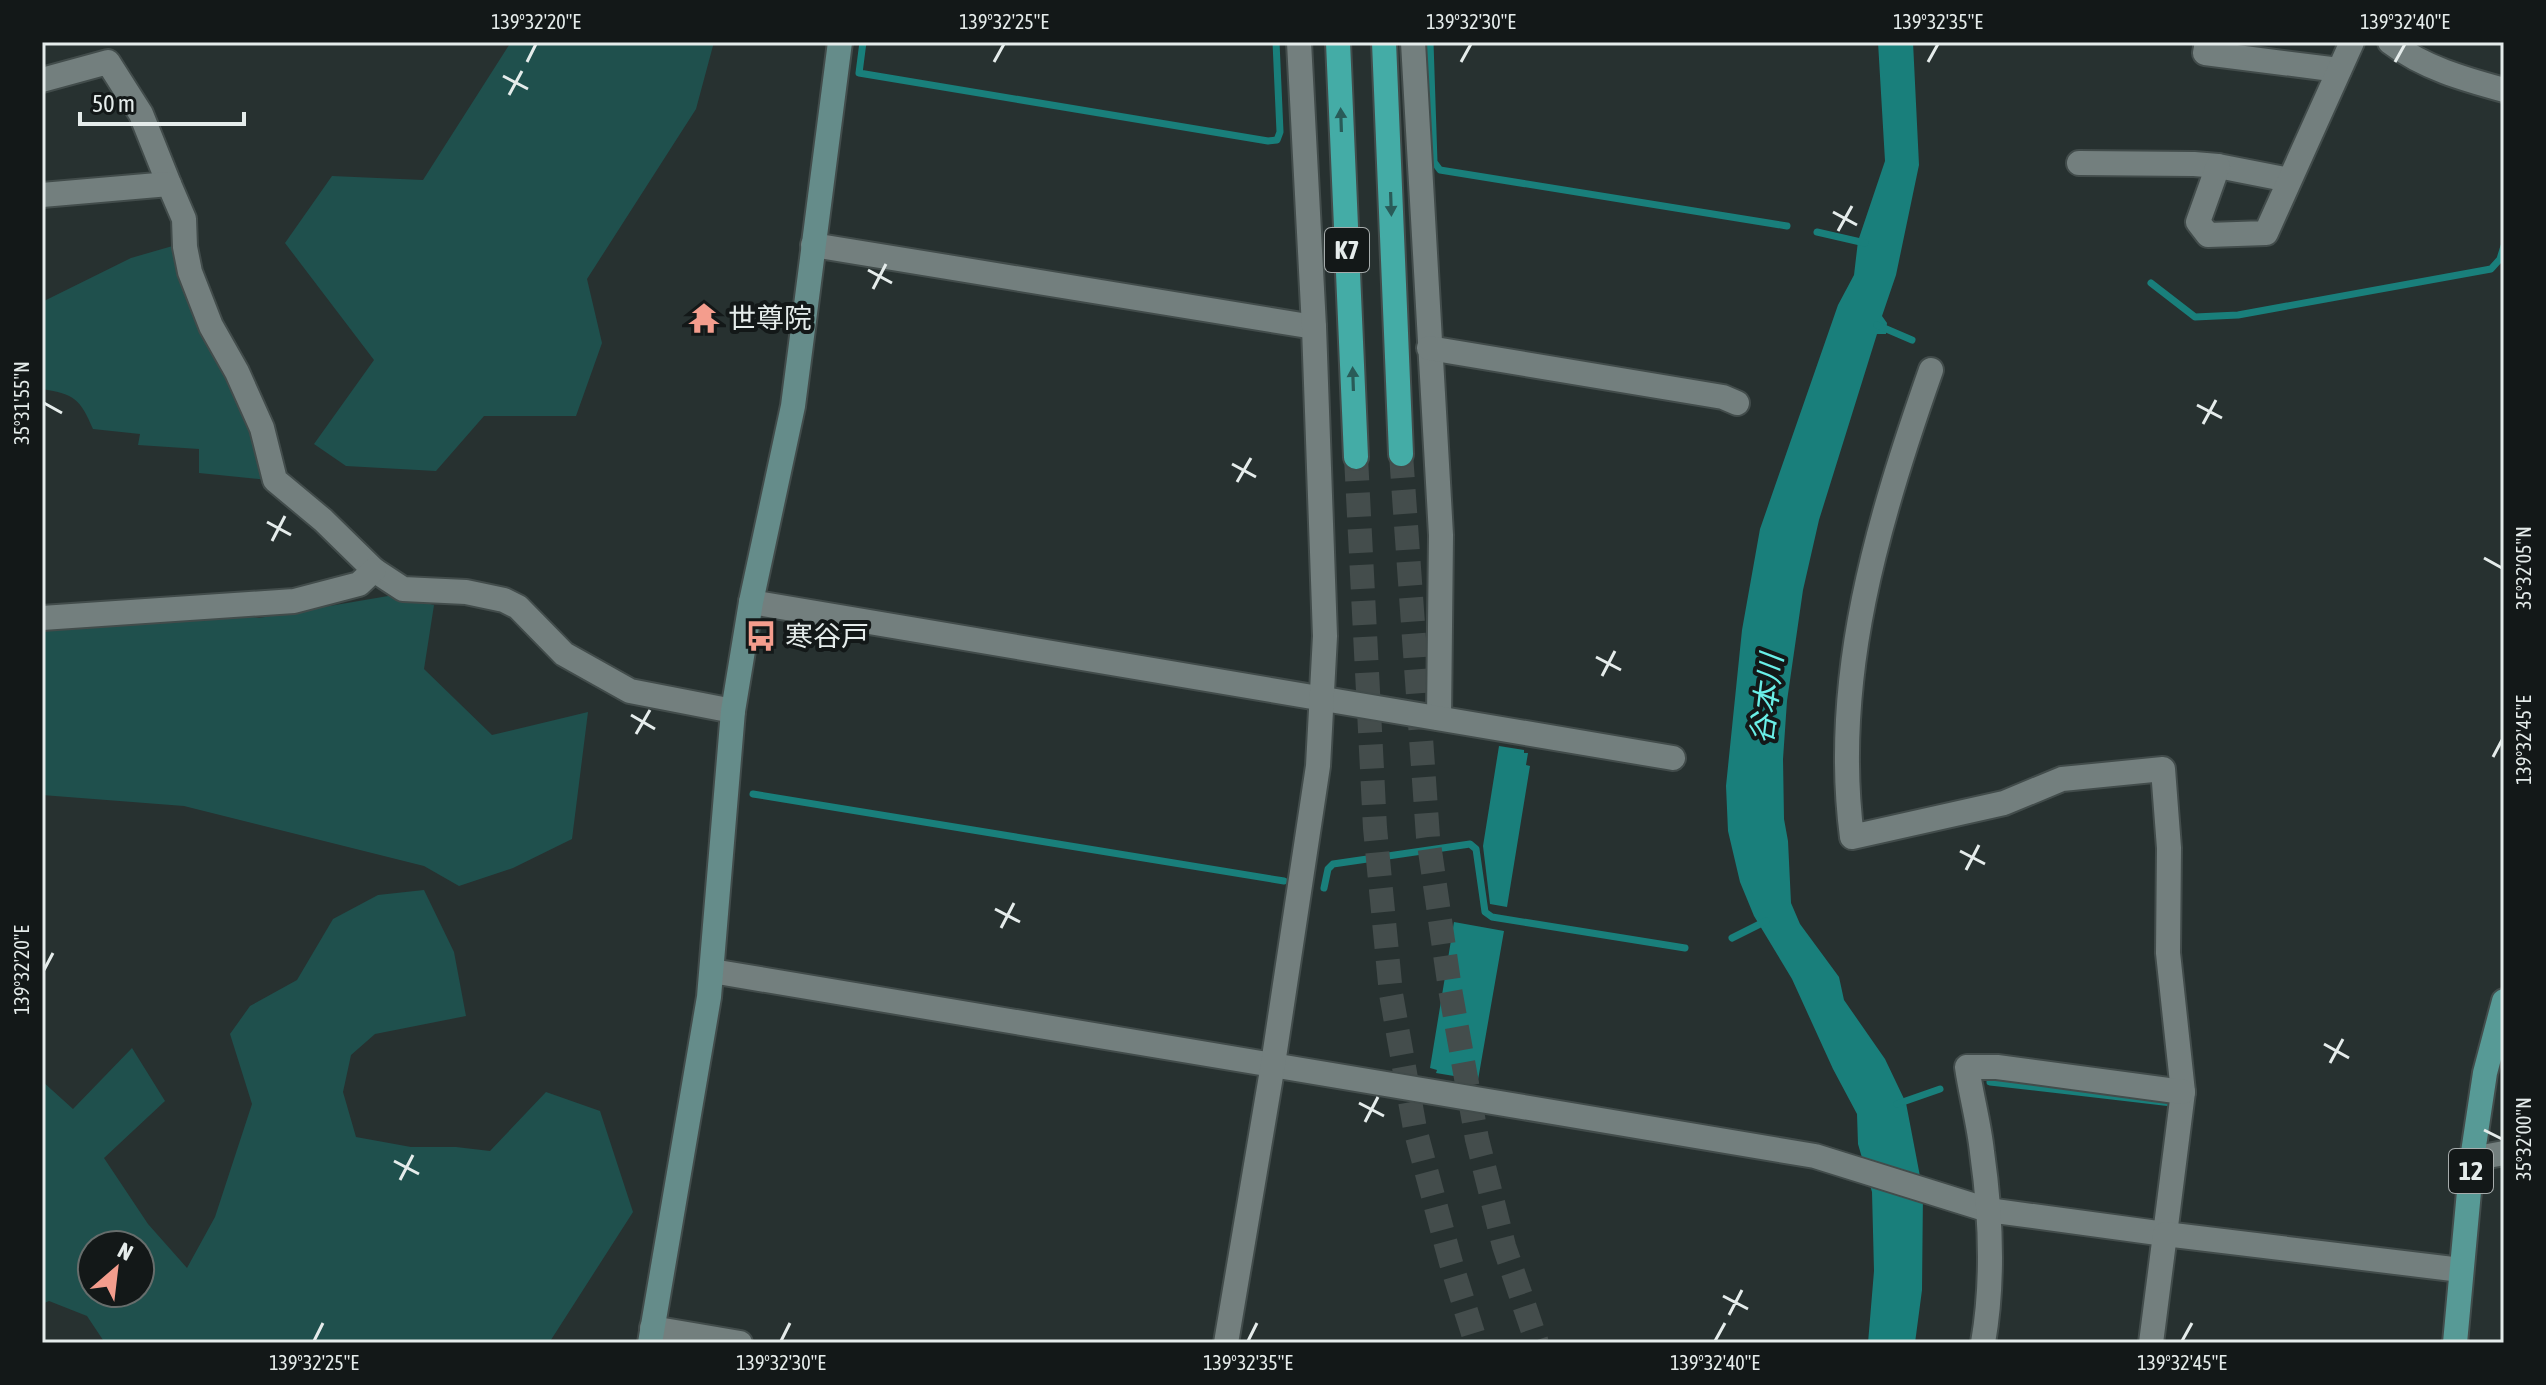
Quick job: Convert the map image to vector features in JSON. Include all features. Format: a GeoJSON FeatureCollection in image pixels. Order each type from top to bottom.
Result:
{"type":"FeatureCollection","features":[{"type":"Feature","properties":{"kind":"highway","name":"K7"},"geometry":{"type":"LineString","coordinates":[[1338,42],[1356,457]]}},
{"type":"Feature","properties":{"kind":"highway","name":"K7"},"geometry":{"type":"LineString","coordinates":[[1384,42],[1401,454]]}},
{"type":"Feature","properties":{"kind":"main road","name":"12"},"geometry":{"type":"LineString","coordinates":[[2455,1343],[2472,1159],[2485,1073],[2504,1001]]}},
{"type":"Feature","properties":{"kind":"street"},"geometry":{"type":"LineString","coordinates":[[740,1343],[651,1336],[712,971],[733,711],[751,602],[793,406],[840,42]]}},
{"type":"Feature","properties":{"kind":"street"},"geometry":{"type":"LineString","coordinates":[[1226,1343],[1310,833],[1322,698],[1325,636],[1314,327],[1299,42]]}},
{"type":"Feature","properties":{"kind":"street"},"geometry":{"type":"LineString","coordinates":[[1413,42],[1441,535],[1439,718]]}},
{"type":"Feature","properties":{"kind":"street"},"geometry":{"type":"LineString","coordinates":[[2207,42],[2205,53],[2339,70]]}},
{"type":"Feature","properties":{"kind":"street"},"geometry":{"type":"LineString","coordinates":[[2218,166],[2198,222],[2208,235],[2266,233],[2352,42]]}},
{"type":"Feature","properties":{"kind":"street"},"geometry":{"type":"LineString","coordinates":[[2390,42],[2404,53],[2449,75],[2504,90]]}},
{"type":"Feature","properties":{"kind":"street"},"geometry":{"type":"LineString","coordinates":[[42,80],[108,62],[141,114],[184,219],[190,272],[211,326],[237,372],[262,428],[275,480],[323,520],[374,570],[403,589],[466,592],[504,600],[518,607],[564,654],[630,691],[733,711]]}},
{"type":"Feature","properties":{"kind":"street"},"geometry":{"type":"LineString","coordinates":[[2079,163],[2218,166],[2289,180]]}},
{"type":"Feature","properties":{"kind":"street"},"geometry":{"type":"LineString","coordinates":[[42,195],[169,184]]}},
{"type":"Feature","properties":{"kind":"street"},"geometry":{"type":"LineString","coordinates":[[813,245],[1314,327]]}},
{"type":"Feature","properties":{"kind":"street"},"geometry":{"type":"LineString","coordinates":[[1429,348],[1723,397],[1737,403]]}},
{"type":"Feature","properties":{"kind":"street"},"geometry":{"type":"LineString","coordinates":[[1931,370],[1876,538],[1861,613],[1847,730],[1848,806],[1852,837],[2004,803],[2062,779],[2163,769],[2169,848],[2168,953],[2183,1092],[2151,1343]]}},
{"type":"Feature","properties":{"kind":"street"},"geometry":{"type":"LineString","coordinates":[[42,618],[294,601],[359,584],[374,570]]}},
{"type":"Feature","properties":{"kind":"street"},"geometry":{"type":"LineString","coordinates":[[751,602],[1673,758]]}},
{"type":"Feature","properties":{"kind":"street"},"geometry":{"type":"LineString","coordinates":[[712,971],[1815,1156],[1981,1208],[2461,1270]]}},
{"type":"Feature","properties":{"kind":"street"},"geometry":{"type":"LineString","coordinates":[[1983,1343],[1989,1301],[1981,1208],[1982,1151],[1967,1067],[1997,1067],[2183,1092]]}},
{"type":"Feature","properties":{"kind":"street"},"geometry":{"type":"LineString","coordinates":[[2472,1159],[2504,1153]]}},
{"type":"Feature","properties":{"kind":"shaded area"},"geometry":{"type":"Polygon","coordinates":[[[511,42],[714,42],[696,109],[587,279],[602,343],[576,416],[484,416],[436,471],[346,466],[314,444],[374,360],[285,243],[332,176],[423,180],[511,42]]]}},
{"type":"Feature","properties":{"kind":"shaded area"},"geometry":{"type":"Polygon","coordinates":[[[176,245],[257,424],[268,480],[199,473],[199,449],[138,445],[140,434],[93,429],[75,400],[62,393],[42,389],[42,302],[131,258],[176,245]]]}},
{"type":"Feature","properties":{"kind":"shaded area"},"geometry":{"type":"Polygon","coordinates":[[[394,595],[434,605],[424,669],[492,735],[588,712],[572,839],[513,868],[459,886],[424,866],[184,806],[42,795],[42,631],[147,623],[217,611],[259,618],[394,595]]]}},
{"type":"Feature","properties":{"kind":"shaded area"},"geometry":{"type":"Polygon","coordinates":[[[424,890],[454,952],[466,1016],[375,1034],[351,1055],[343,1092],[356,1137],[411,1147],[490,1151],[546,1092],[600,1111],[633,1212],[549,1343],[105,1343],[87,1316],[49,1301],[42,1304],[42,1081],[73,1109],[132,1048],[165,1101],[104,1158],[152,1229],[76,1229],[76,1309],[156,1309],[156,1233],[187,1268],[215,1217],[252,1104],[230,1034],[250,1006],[297,980],[333,919],[378,895],[424,890]]]}},
{"type":"Feature","properties":{"kind":"water","name":"谷本川"},"geometry":{"type":"Polygon","coordinates":[[[1878,42],[1913,42],[1919,165],[1896,275],[1882,316],[1887,323],[1886,334],[1877,334],[1819,520],[1803,590],[1787,701],[1783,759],[1784,819],[1791,903],[1800,924],[1839,977],[1844,1000],[1885,1059],[1906,1103],[1923,1192],[1922,1290],[1915,1343],[1868,1343],[1874,1271],[1872,1192],[1858,1144],[1857,1114],[1792,979],[1754,916],[1740,882],[1728,831],[1726,786],[1742,630],[1760,529],[1838,305],[1854,275],[1858,241],[1885,161],[1878,42]]]}},
{"type":"Feature","properties":{"kind":"water"},"geometry":{"type":"Polygon","coordinates":[[[1499,746],[1524,750],[1528,753],[1526,765],[1530,766],[1507,907],[1490,904],[1483,846],[1499,746]]]}},
{"type":"Feature","properties":{"kind":"water"},"geometry":{"type":"Polygon","coordinates":[[[1454,922],[1504,931],[1478,1080],[1436,1073],[1437,1070],[1430,1068],[1454,922]]]}},
{"type":"Feature","properties":{"kind":"waterway"},"geometry":{"type":"LineString","coordinates":[[863,42],[859,73],[1268,141],[1277,140],[1280,132],[1276,42]]}},
{"type":"Feature","properties":{"kind":"waterway"},"geometry":{"type":"LineString","coordinates":[[1430,42],[1434,162],[1440,170],[1787,226]]}},
{"type":"Feature","properties":{"kind":"waterway"},"geometry":{"type":"LineString","coordinates":[[1817,232],[1865,243]]}},
{"type":"Feature","properties":{"kind":"waterway"},"geometry":{"type":"LineString","coordinates":[[2151,283],[2195,317],[2238,315],[2491,269],[2500,259],[2504,246]]}},
{"type":"Feature","properties":{"kind":"waterway"},"geometry":{"type":"LineString","coordinates":[[1877,325],[1912,340]]}},
{"type":"Feature","properties":{"kind":"waterway"},"geometry":{"type":"LineString","coordinates":[[753,794],[1284,881]]}},
{"type":"Feature","properties":{"kind":"waterway"},"geometry":{"type":"LineString","coordinates":[[1324,888],[1328,869],[1333,864],[1470,844],[1476,849],[1485,912],[1492,917],[1685,948]]}},
{"type":"Feature","properties":{"kind":"waterway"},"geometry":{"type":"LineString","coordinates":[[1732,938],[1766,921]]}},
{"type":"Feature","properties":{"kind":"waterway"},"geometry":{"type":"LineString","coordinates":[[1990,1082],[2172,1103]]}},
{"type":"Feature","properties":{"kind":"waterway"},"geometry":{"type":"LineString","coordinates":[[1897,1104],[1940,1089]]}},
{"type":"Feature","properties":{"kind":"tunnel"},"geometry":{"type":"LineString","coordinates":[[1401,454],[1428,837],[1450,989],[1477,1139],[1504,1246],[1537,1343]]}},
{"type":"Feature","properties":{"kind":"tunnel"},"geometry":{"type":"LineString","coordinates":[[1356,457],[1375,828],[1391,994],[1415,1129],[1476,1343]]}},
{"type":"Feature","properties":{"kind":"place","name":"世尊院"},"geometry":{"type":"Point","coordinates":[704,318]}},
{"type":"Feature","properties":{"kind":"place","name":"寒谷戸"},"geometry":{"type":"Point","coordinates":[761,636]}}]}
